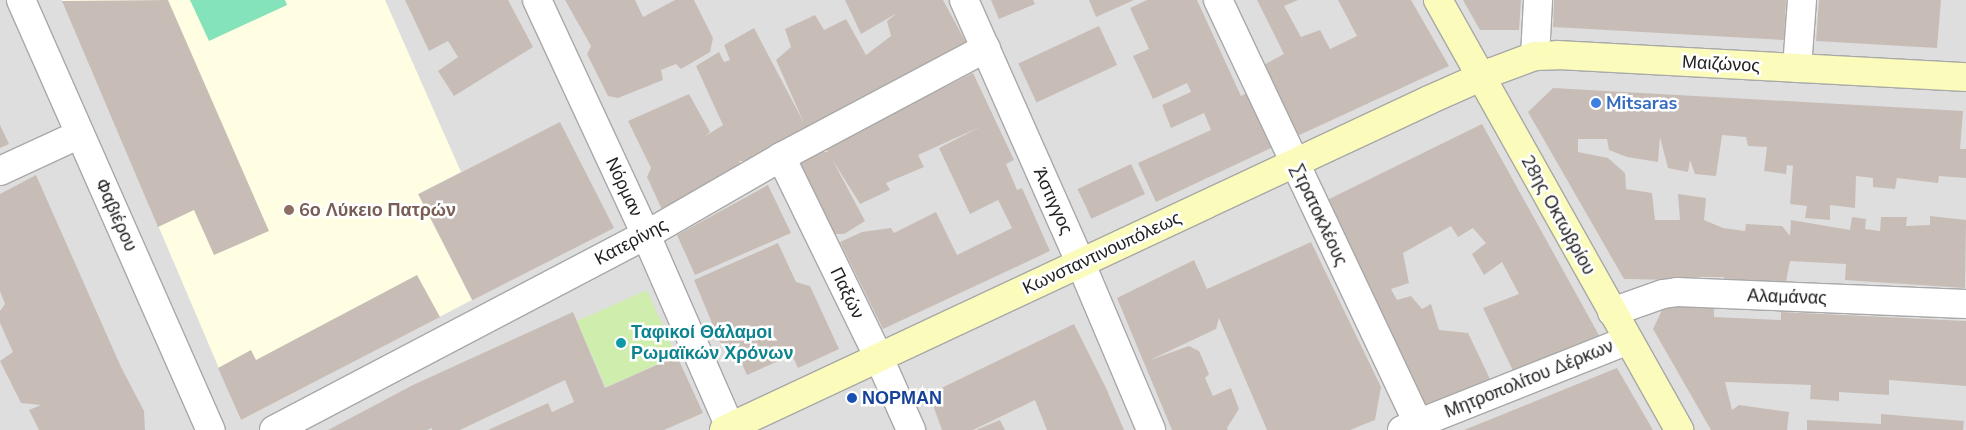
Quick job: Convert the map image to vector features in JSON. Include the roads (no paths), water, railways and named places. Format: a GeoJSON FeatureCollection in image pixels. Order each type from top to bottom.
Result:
{"type":"FeatureCollection","features":[{"type":"Feature","properties":{"kind":"main road","name":"28ης Οκτωβρίου"},"geometry":{"type":"LineString","coordinates":[[1438,0],[1679,430]]}},
{"type":"Feature","properties":{"kind":"main road","name":"Μαιζώνος"},"geometry":{"type":"LineString","coordinates":[[1480,77],[1535,56],[1558,55],[1966,77]]}},
{"type":"Feature","properties":{"kind":"main road","name":"Κωνσταντινουπόλεως"},"geometry":{"type":"LineString","coordinates":[[729,429],[1480,77]]}},
{"type":"Feature","properties":{"kind":"street","name":"Φαβιέρου"},"geometry":{"type":"LineString","coordinates":[[21,0],[211,430]]}},
{"type":"Feature","properties":{"kind":"street","name":"Νόρμαν"},"geometry":{"type":"LineString","coordinates":[[537,0],[646,235],[729,429]]}},
{"type":"Feature","properties":{"kind":"street","name":"Άστιγγος"},"geometry":{"type":"LineString","coordinates":[[964,0],[1081,264],[1151,430]]}},
{"type":"Feature","properties":{"kind":"street","name":"Στρατοκλέους"},"geometry":{"type":"LineString","coordinates":[[1218,0],[1295,163],[1414,428]]}},
{"type":"Feature","properties":{"kind":"street"},"geometry":{"type":"LineString","coordinates":[[1535,56],[1538,0]]}},
{"type":"Feature","properties":{"kind":"street"},"geometry":{"type":"LineString","coordinates":[[1797,68],[1802,0]]}},
{"type":"Feature","properties":{"kind":"street","name":"Κατερίνης"},"geometry":{"type":"LineString","coordinates":[[274,430],[646,235],[781,157],[986,48]]}},
{"type":"Feature","properties":{"kind":"street"},"geometry":{"type":"LineString","coordinates":[[0,171],[80,134]]}},
{"type":"Feature","properties":{"kind":"street","name":"Παξών"},"geometry":{"type":"LineString","coordinates":[[781,157],[911,430]]}},
{"type":"Feature","properties":{"kind":"street","name":"Αλαμάνας"},"geometry":{"type":"LineString","coordinates":[[1612,312],[1663,294],[1677,292],[1966,304]]}},
{"type":"Feature","properties":{"kind":"street","name":"Μητροπολίτου Δέρκων"},"geometry":{"type":"LineString","coordinates":[[1414,428],[1628,340]]}},
{"type":"Feature","properties":{"kind":"place","name":"Mitsaras"},"geometry":{"type":"Point","coordinates":[1596,103]}},
{"type":"Feature","properties":{"kind":"place","name":"6ο Λύκειο Πατρών"},"geometry":{"type":"Point","coordinates":[289,210]}},
{"type":"Feature","properties":{"kind":"place","name":"Ταφικοί Θάλαμοι Ρωμαϊκών Χρόνων"},"geometry":{"type":"Point","coordinates":[621,343]}},
{"type":"Feature","properties":{"kind":"place","name":"ΝΟΡΜΑΝ"},"geometry":{"type":"Point","coordinates":[852,398]}}]}
